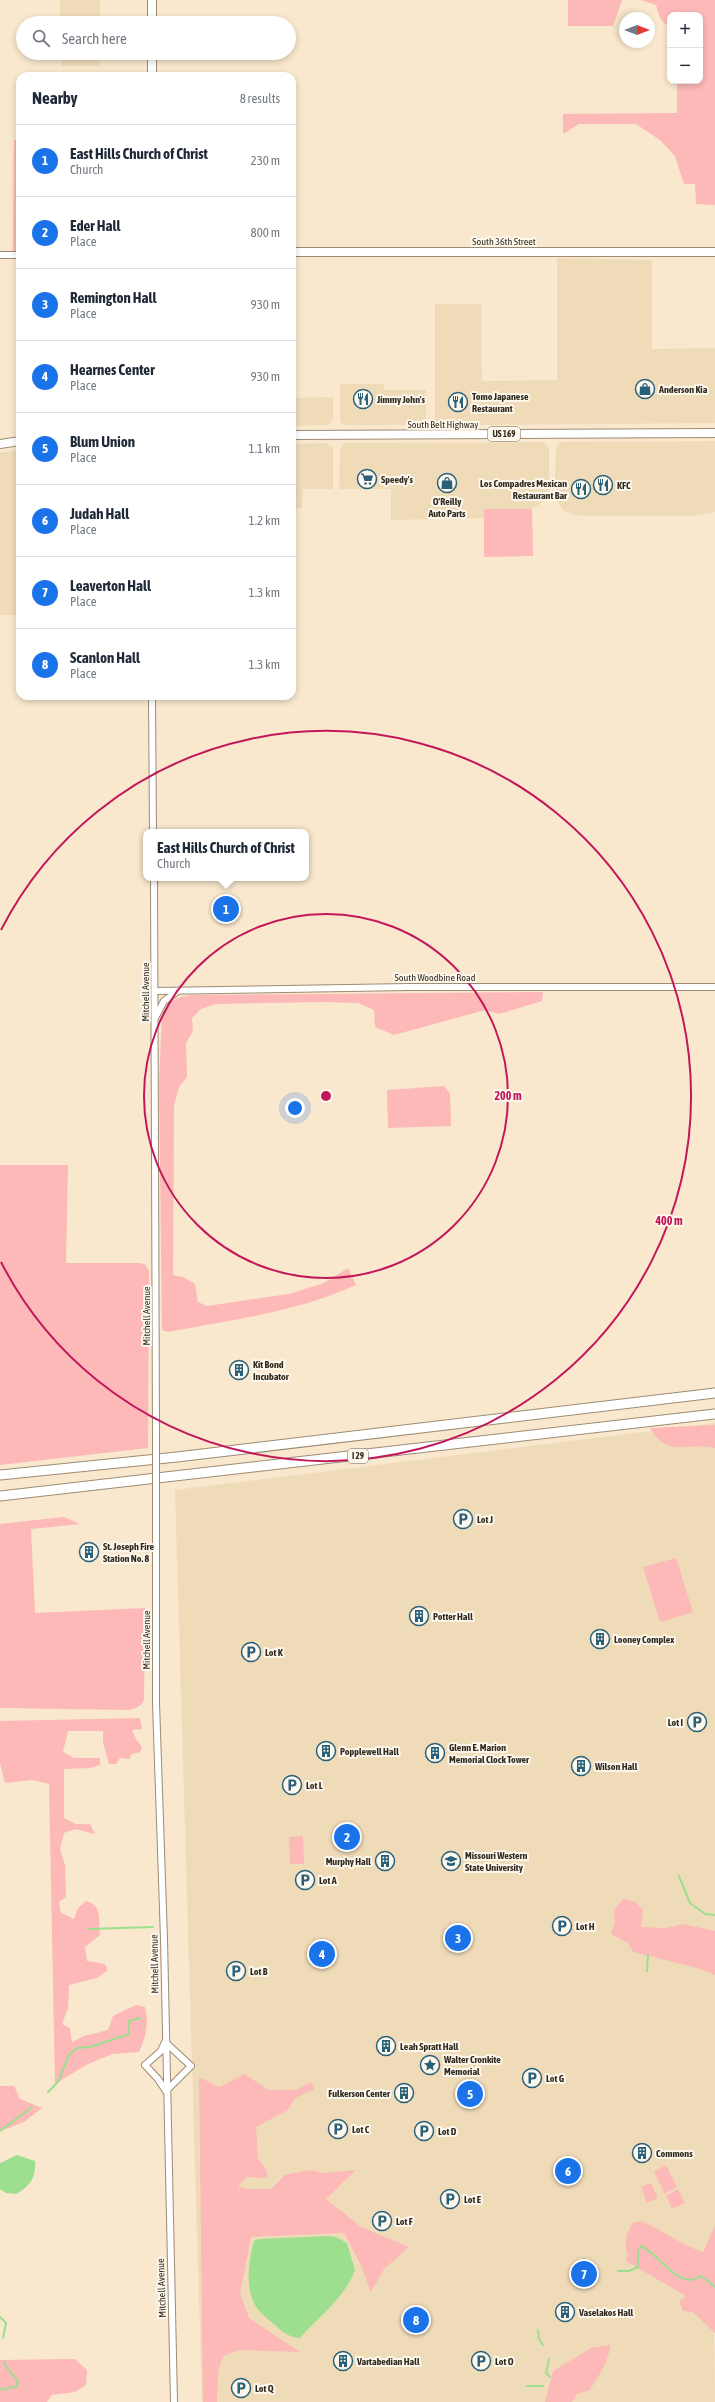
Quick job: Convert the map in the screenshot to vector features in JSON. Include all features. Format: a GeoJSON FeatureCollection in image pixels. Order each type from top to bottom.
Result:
{"type":"FeatureCollection","features":[{"type":"Feature","properties":{"kind":"highway","name":"I 29"},"geometry":{"type":"LineString","coordinates":[[0,1475],[170,1458],[715,1394]]}},
{"type":"Feature","properties":{"kind":"highway","name":"I 29"},"geometry":{"type":"LineString","coordinates":[[0,1496],[715,1414]]}},
{"type":"Feature","properties":{"kind":"main road"},"geometry":{"type":"LineString","coordinates":[[152,0],[152,16]]}},
{"type":"Feature","properties":{"kind":"main road"},"geometry":{"type":"LineString","coordinates":[[152,60],[152,72]]}},
{"type":"Feature","properties":{"kind":"main road","name":"South 36th Street"},"geometry":{"type":"LineString","coordinates":[[296,252],[715,252]]}},
{"type":"Feature","properties":{"kind":"main road","name":"South Belt Highway"},"geometry":{"type":"LineString","coordinates":[[296,435],[715,433]]}},
{"type":"Feature","properties":{"kind":"main road"},"geometry":{"type":"LineString","coordinates":[[0,444],[16,442]]}},
{"type":"Feature","properties":{"kind":"street"},"geometry":{"type":"LineString","coordinates":[[0,255],[16,255]]}},
{"type":"Feature","properties":{"kind":"street"},"geometry":{"type":"LineString","coordinates":[[152,700],[153,829]]}},
{"type":"Feature","properties":{"kind":"street","name":"Mitchell Avenue"},"geometry":{"type":"LineString","coordinates":[[154,881],[156,1703],[174,2402]]}},
{"type":"Feature","properties":{"kind":"street","name":"South Woodbine Road"},"geometry":{"type":"LineString","coordinates":[[154,991],[409,987],[715,987]]}},
{"type":"Feature","properties":{"kind":"street"},"geometry":{"type":"LineString","coordinates":[[155,1020],[164,1001],[178,991]]}},
{"type":"Feature","properties":{"kind":"street"},"geometry":{"type":"LineString","coordinates":[[165,2042],[191,2066],[166,2091],[158,2079],[144,2065],[161,2051],[165,2042]]}},
{"type":"Feature","properties":{"kind":"shaded area"},"geometry":{"type":"Polygon","coordinates":[[[60,0],[100,0],[100,16],[60,16],[60,0]]]}},
{"type":"Feature","properties":{"kind":"shaded area"},"geometry":{"type":"Polygon","coordinates":[[[568,0],[622,0],[613,26],[568,26],[568,0]]]}},
{"type":"Feature","properties":{"kind":"shaded area"},"geometry":{"type":"Polygon","coordinates":[[[641,0],[715,0],[715,205],[696,204],[695,184],[684,184],[675,156],[660,140],[636,124],[579,124],[563,134],[563,114],[677,113],[677,84],[703,84],[703,12],[667,12],[667,26],[660,18],[656,5],[641,0]]]}},
{"type":"Feature","properties":{"kind":"shaded area"},"geometry":{"type":"Polygon","coordinates":[[[61,60],[100,60],[100,66],[62,66],[61,60]]]}},
{"type":"Feature","properties":{"kind":"shaded area"},"geometry":{"type":"Polygon","coordinates":[[[14,140],[16,140],[16,252],[13,252],[14,140]]]}},
{"type":"Feature","properties":{"kind":"shaded area"},"geometry":{"type":"Polygon","coordinates":[[[557,258],[652,260],[652,349],[715,348],[715,423],[437,425],[435,423],[435,304],[481,304],[482,381],[557,380],[557,258]]]}},
{"type":"Feature","properties":{"kind":"shaded area"},"geometry":{"type":"Polygon","coordinates":[[[340,384],[384,384],[384,390],[426,390],[426,421],[422,425],[343,425],[340,421],[340,384]]]}},
{"type":"Feature","properties":{"kind":"shaded area"},"geometry":{"type":"Polygon","coordinates":[[[333,397],[333,419],[328,425],[296,426],[296,398],[333,397]]]}},
{"type":"Feature","properties":{"kind":"shaded area"},"geometry":{"type":"Polygon","coordinates":[[[715,441],[715,512],[691,516],[587,516],[574,515],[563,510],[557,501],[555,478],[556,448],[560,442],[715,441]]]}},
{"type":"Feature","properties":{"kind":"shaded area"},"geometry":{"type":"Polygon","coordinates":[[[543,442],[549,448],[549,498],[532,509],[484,509],[484,518],[391,520],[391,489],[339,489],[340,449],[344,443],[543,442]]]}},
{"type":"Feature","properties":{"kind":"shaded area"},"geometry":{"type":"Polygon","coordinates":[[[327,443],[333,448],[333,489],[303,489],[302,508],[296,508],[296,444],[327,443]]]}},
{"type":"Feature","properties":{"kind":"shaded area"},"geometry":{"type":"Polygon","coordinates":[[[16,450],[16,615],[0,615],[0,453],[16,450]]]}},
{"type":"Feature","properties":{"kind":"shaded area"},"geometry":{"type":"Polygon","coordinates":[[[484,509],[532,509],[533,556],[484,557],[484,509]]]}},
{"type":"Feature","properties":{"kind":"shaded area"},"geometry":{"type":"Polygon","coordinates":[[[543,992],[542,1001],[499,1014],[485,1010],[394,1035],[375,1027],[374,1010],[358,1003],[322,1002],[215,1004],[201,1009],[192,1018],[193,1031],[186,1043],[187,1077],[179,1087],[174,1105],[173,1275],[183,1277],[195,1284],[198,1302],[207,1306],[289,1294],[324,1283],[348,1268],[356,1285],[311,1302],[287,1309],[168,1332],[162,1330],[159,1083],[162,1015],[170,1003],[177,998],[192,995],[543,992]]]}},
{"type":"Feature","properties":{"kind":"shaded area"},"geometry":{"type":"Polygon","coordinates":[[[444,1086],[450,1094],[451,1126],[388,1128],[387,1090],[444,1086]]]}},
{"type":"Feature","properties":{"kind":"shaded area"},"geometry":{"type":"Polygon","coordinates":[[[0,1165],[68,1165],[66,1263],[140,1263],[146,1265],[149,1271],[148,1448],[0,1465],[0,1165]]]}},
{"type":"Feature","properties":{"kind":"shaded area","name":"Missouri Western State University"},"geometry":{"type":"Polygon","coordinates":[[[715,1423],[715,2232],[713,2236],[715,2402],[202,2402],[175,1490],[715,1423]]]}},
{"type":"Feature","properties":{"kind":"shaded area"},"geometry":{"type":"Polygon","coordinates":[[[715,1425],[715,1448],[671,1446],[663,1443],[650,1428],[715,1425]]]}},
{"type":"Feature","properties":{"kind":"shaded area"},"geometry":{"type":"Polygon","coordinates":[[[64,1517],[80,1524],[31,1529],[35,1613],[145,1608],[144,1699],[140,1705],[130,1710],[0,1708],[0,1524],[64,1517]]]}},
{"type":"Feature","properties":{"kind":"shaded area"},"geometry":{"type":"Polygon","coordinates":[[[676,1558],[693,1612],[660,1622],[643,1567],[676,1558]]]}},
{"type":"Feature","properties":{"kind":"shaded area"},"geometry":{"type":"Polygon","coordinates":[[[140,1718],[142,1729],[132,1730],[142,1747],[140,1752],[132,1754],[129,1759],[120,1758],[116,1764],[109,1764],[103,1743],[103,1731],[68,1731],[63,1752],[74,1758],[100,1758],[100,1765],[90,1768],[64,1769],[64,1818],[76,1824],[90,1824],[95,1834],[75,1829],[64,1833],[60,1849],[65,1865],[66,1897],[59,1902],[61,1913],[74,1919],[78,1908],[86,1901],[95,1906],[99,1914],[100,1935],[85,1947],[87,1961],[105,1964],[108,1970],[97,1978],[69,1985],[68,2008],[62,2024],[70,2028],[72,2042],[84,2036],[108,2030],[113,2016],[136,2005],[145,2007],[147,2024],[145,2035],[139,2052],[112,2054],[86,2065],[55,2084],[49,1784],[33,1780],[5,1783],[0,1763],[0,1721],[140,1718]]]}},
{"type":"Feature","properties":{"kind":"shaded area"},"geometry":{"type":"Polygon","coordinates":[[[303,1836],[304,1864],[290,1864],[289,1837],[303,1836]]]}},
{"type":"Feature","properties":{"kind":"shaded area"},"geometry":{"type":"Polygon","coordinates":[[[623,1899],[636,1902],[643,1910],[641,1927],[666,1928],[683,1924],[715,1931],[715,1975],[697,1968],[633,1952],[628,1943],[611,1934],[615,1923],[614,1910],[623,1899]]]}},
{"type":"Feature","properties":{"kind":"shaded area"},"geometry":{"type":"Polygon","coordinates":[[[245,2074],[268,2090],[296,2090],[311,2082],[314,2089],[295,2098],[288,2110],[256,2127],[258,2158],[267,2171],[267,2178],[246,2177],[238,2187],[249,2189],[271,2189],[285,2175],[309,2170],[324,2173],[356,2170],[326,2199],[361,2227],[409,2247],[384,2269],[371,2292],[361,2265],[344,2233],[251,2237],[240,2293],[249,2318],[300,2352],[239,2350],[223,2356],[218,2372],[217,2402],[203,2402],[199,2077],[219,2087],[245,2074]]]}},
{"type":"Feature","properties":{"kind":"shaded area"},"geometry":{"type":"Polygon","coordinates":[[[0,2086],[14,2086],[20,2099],[42,2108],[24,2122],[0,2131],[0,2086]]]}},
{"type":"Feature","properties":{"kind":"shaded area"},"geometry":{"type":"Polygon","coordinates":[[[17,2155],[35,2161],[33,2177],[25,2188],[16,2194],[6,2193],[0,2189],[0,2163],[17,2155]]]}},
{"type":"Feature","properties":{"kind":"shaded area"},"geometry":{"type":"Polygon","coordinates":[[[666,2165],[677,2187],[665,2194],[654,2172],[666,2165]]]}},
{"type":"Feature","properties":{"kind":"shaded area"},"geometry":{"type":"Polygon","coordinates":[[[651,2183],[658,2198],[647,2203],[641,2187],[651,2183]]]}},
{"type":"Feature","properties":{"kind":"shaded area"},"geometry":{"type":"Polygon","coordinates":[[[678,2189],[685,2203],[672,2209],[666,2196],[678,2189]]]}},
{"type":"Feature","properties":{"kind":"shaded area"},"geometry":{"type":"Polygon","coordinates":[[[641,2221],[703,2252],[715,2226],[715,2333],[693,2312],[683,2311],[679,2301],[686,2296],[626,2261],[628,2255],[626,2238],[629,2230],[633,2223],[641,2221]]]}},
{"type":"Feature","properties":{"kind":"shaded area"},"geometry":{"type":"Polygon","coordinates":[[[326,2236],[336,2237],[347,2243],[355,2270],[345,2289],[330,2307],[300,2338],[293,2337],[278,2328],[261,2312],[251,2296],[249,2264],[254,2241],[258,2239],[326,2236]]]}},
{"type":"Feature","properties":{"kind":"shaded area"},"geometry":{"type":"Polygon","coordinates":[[[610,2345],[606,2362],[590,2390],[577,2394],[572,2402],[545,2402],[553,2371],[591,2348],[610,2345]]]}},
{"type":"Feature","properties":{"kind":"shaded area"},"geometry":{"type":"Polygon","coordinates":[[[75,2359],[87,2370],[86,2385],[75,2392],[52,2395],[47,2402],[0,2402],[0,2360],[75,2359]]]}},
{"type":"Feature","properties":{"kind":"waterway"},"geometry":{"type":"LineString","coordinates":[[679,1876],[690,1903],[705,1914],[715,1915]]}},
{"type":"Feature","properties":{"kind":"waterway"},"geometry":{"type":"LineString","coordinates":[[89,1929],[153,1927]]}},
{"type":"Feature","properties":{"kind":"waterway"},"geometry":{"type":"LineString","coordinates":[[647,1971],[648,1955]]}},
{"type":"Feature","properties":{"kind":"waterway"},"geometry":{"type":"LineString","coordinates":[[48,2092],[58,2082],[69,2055],[77,2048],[90,2047],[129,2034],[129,2021],[140,2018]]}},
{"type":"Feature","properties":{"kind":"waterway"},"geometry":{"type":"LineString","coordinates":[[0,2131],[32,2107]]}},
{"type":"Feature","properties":{"kind":"waterway"},"geometry":{"type":"LineString","coordinates":[[618,2271],[629,2271],[638,2267],[638,2251],[642,2246],[671,2271],[683,2279],[689,2280],[701,2276],[715,2287]]}},
{"type":"Feature","properties":{"kind":"waterway"},"geometry":{"type":"LineString","coordinates":[[0,2317],[6,2323],[3,2338]]}},
{"type":"Feature","properties":{"kind":"waterway"},"geometry":{"type":"LineString","coordinates":[[538,2330],[539,2339],[543,2345]]}},
{"type":"Feature","properties":{"kind":"waterway"},"geometry":{"type":"LineString","coordinates":[[549,2359],[546,2373],[550,2377]]}},
{"type":"Feature","properties":{"kind":"waterway"},"geometry":{"type":"LineString","coordinates":[[0,2388],[6,2390],[10,2387],[16,2387],[18,2383],[4,2362]]}},
{"type":"Feature","properties":{"kind":"waterway"},"geometry":{"type":"LineString","coordinates":[[527,2386],[543,2386]]}},
{"type":"Feature","properties":{"kind":"place","name":"Anderson Kia"},"geometry":{"type":"Point","coordinates":[645,389]}},
{"type":"Feature","properties":{"kind":"place","name":"Jimmy John's"},"geometry":{"type":"Point","coordinates":[363,399]}},
{"type":"Feature","properties":{"kind":"place","name":"Tomo Japanese Restaurant"},"geometry":{"type":"Point","coordinates":[458,402]}},
{"type":"Feature","properties":{"kind":"place","name":"Speedy's"},"geometry":{"type":"Point","coordinates":[367,479]}},
{"type":"Feature","properties":{"kind":"place","name":"O'Reilly Auto Parts"},"geometry":{"type":"Point","coordinates":[447,483]}},
{"type":"Feature","properties":{"kind":"place","name":"KFC"},"geometry":{"type":"Point","coordinates":[603,485]}},
{"type":"Feature","properties":{"kind":"place","name":"Los Compadres Mexican Restaurant Bar"},"geometry":{"type":"Point","coordinates":[581,489]}},
{"type":"Feature","properties":{"kind":"place","name":"East Hills Church of Christ"},"geometry":{"type":"Point","coordinates":[226,909]}},
{"type":"Feature","properties":{"kind":"place","name":"Kit Bond Incubator"},"geometry":{"type":"Point","coordinates":[239,1370]}},
{"type":"Feature","properties":{"kind":"place","name":"Lot J"},"geometry":{"type":"Point","coordinates":[463,1519]}},
{"type":"Feature","properties":{"kind":"place","name":"St. Joseph Fire Station No. 8"},"geometry":{"type":"Point","coordinates":[89,1552]}},
{"type":"Feature","properties":{"kind":"place","name":"Potter Hall"},"geometry":{"type":"Point","coordinates":[419,1616]}},
{"type":"Feature","properties":{"kind":"place","name":"Looney Complex"},"geometry":{"type":"Point","coordinates":[600,1639]}},
{"type":"Feature","properties":{"kind":"place","name":"Lot K"},"geometry":{"type":"Point","coordinates":[251,1652]}},
{"type":"Feature","properties":{"kind":"place","name":"Lot I"},"geometry":{"type":"Point","coordinates":[697,1722]}},
{"type":"Feature","properties":{"kind":"place","name":"Popplewell Hall"},"geometry":{"type":"Point","coordinates":[326,1751]}},
{"type":"Feature","properties":{"kind":"place","name":"Glenn E. Marion Memorial Clock Tower"},"geometry":{"type":"Point","coordinates":[435,1753]}},
{"type":"Feature","properties":{"kind":"place","name":"Wilson Hall"},"geometry":{"type":"Point","coordinates":[581,1766]}},
{"type":"Feature","properties":{"kind":"place","name":"Lot L"},"geometry":{"type":"Point","coordinates":[292,1785]}},
{"type":"Feature","properties":{"kind":"place","name":"Eder Hall"},"geometry":{"type":"Point","coordinates":[347,1837]}},
{"type":"Feature","properties":{"kind":"place","name":"Murphy Hall"},"geometry":{"type":"Point","coordinates":[385,1861]}},
{"type":"Feature","properties":{"kind":"place","name":"Missouri Western State University"},"geometry":{"type":"Point","coordinates":[451,1861]}},
{"type":"Feature","properties":{"kind":"place","name":"Lot A"},"geometry":{"type":"Point","coordinates":[305,1880]}},
{"type":"Feature","properties":{"kind":"place","name":"Lot H"},"geometry":{"type":"Point","coordinates":[562,1926]}},
{"type":"Feature","properties":{"kind":"place","name":"Remington Hall"},"geometry":{"type":"Point","coordinates":[458,1938]}},
{"type":"Feature","properties":{"kind":"place","name":"Hearnes Center"},"geometry":{"type":"Point","coordinates":[322,1954]}},
{"type":"Feature","properties":{"kind":"place","name":"Lot B"},"geometry":{"type":"Point","coordinates":[236,1971]}},
{"type":"Feature","properties":{"kind":"place","name":"Leah Spratt Hall"},"geometry":{"type":"Point","coordinates":[386,2046]}},
{"type":"Feature","properties":{"kind":"place","name":"Walter Cronkite Memorial"},"geometry":{"type":"Point","coordinates":[430,2065]}},
{"type":"Feature","properties":{"kind":"place","name":"Lot G"},"geometry":{"type":"Point","coordinates":[532,2078]}},
{"type":"Feature","properties":{"kind":"place","name":"Fulkerson Center"},"geometry":{"type":"Point","coordinates":[404,2093]}},
{"type":"Feature","properties":{"kind":"place","name":"Blum Union"},"geometry":{"type":"Point","coordinates":[470,2094]}},
{"type":"Feature","properties":{"kind":"place","name":"Lot C"},"geometry":{"type":"Point","coordinates":[338,2129]}},
{"type":"Feature","properties":{"kind":"place","name":"Lot D"},"geometry":{"type":"Point","coordinates":[424,2131]}},
{"type":"Feature","properties":{"kind":"place","name":"Commons"},"geometry":{"type":"Point","coordinates":[642,2153]}},
{"type":"Feature","properties":{"kind":"place","name":"Judah Hall"},"geometry":{"type":"Point","coordinates":[568,2171]}},
{"type":"Feature","properties":{"kind":"place","name":"Lot E"},"geometry":{"type":"Point","coordinates":[450,2199]}},
{"type":"Feature","properties":{"kind":"place","name":"Lot F"},"geometry":{"type":"Point","coordinates":[382,2221]}},
{"type":"Feature","properties":{"kind":"place","name":"Leaverton Hall"},"geometry":{"type":"Point","coordinates":[584,2274]}},
{"type":"Feature","properties":{"kind":"place","name":"Vaselakos Hall"},"geometry":{"type":"Point","coordinates":[565,2312]}},
{"type":"Feature","properties":{"kind":"place","name":"Scanlon Hall"},"geometry":{"type":"Point","coordinates":[416,2320]}},
{"type":"Feature","properties":{"kind":"place","name":"Vartabedian Hall"},"geometry":{"type":"Point","coordinates":[343,2361]}},
{"type":"Feature","properties":{"kind":"place","name":"Lot O"},"geometry":{"type":"Point","coordinates":[481,2361]}},
{"type":"Feature","properties":{"kind":"place","name":"Lot Q"},"geometry":{"type":"Point","coordinates":[241,2388]}}]}
